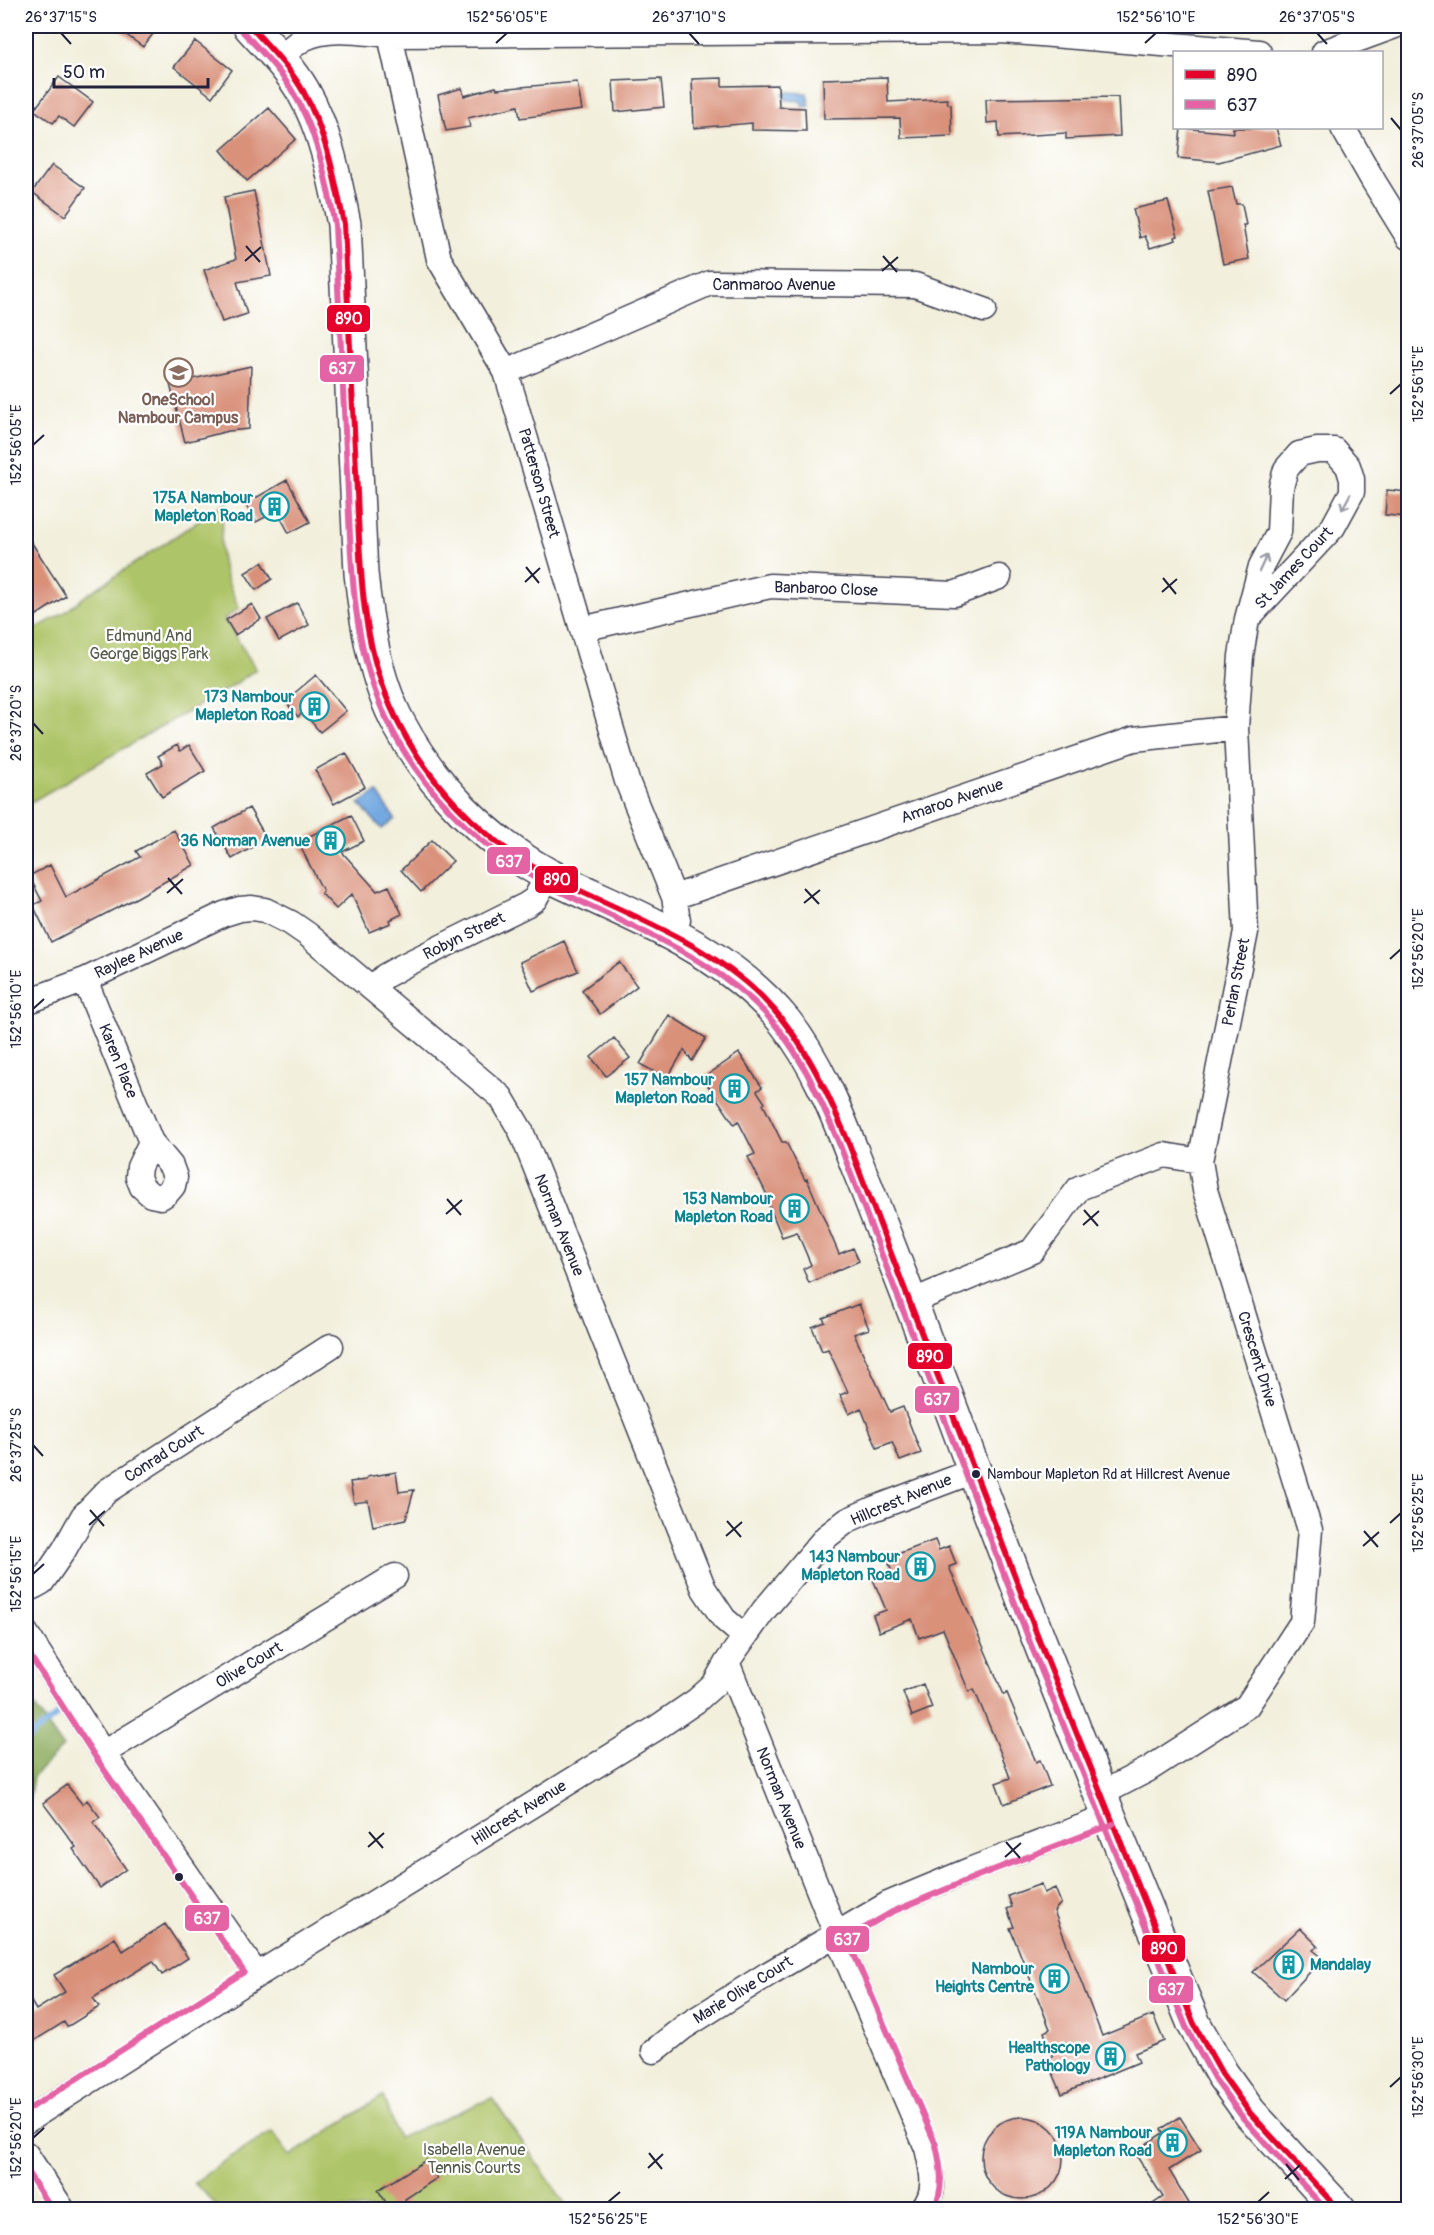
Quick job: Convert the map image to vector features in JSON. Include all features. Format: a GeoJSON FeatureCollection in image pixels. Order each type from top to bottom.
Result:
{"type":"FeatureCollection","features":[{"type":"Feature","properties":{"kind":"main road"},"geometry":{"type":"LineString","coordinates":[[250,26],[279,58],[303,92],[317,123],[332,168],[344,224],[365,616],[387,693],[398,722],[411,744],[478,826],[533,867],[713,957],[739,977],[784,1021],[799,1042],[834,1106],[974,1471],[1194,2024],[1222,2074],[1250,2113],[1339,2210]]}},
{"type":"Feature","properties":{"kind":"street"},"geometry":{"type":"LineString","coordinates":[[1327,51],[1395,26]]}},
{"type":"Feature","properties":{"kind":"street"},"geometry":{"type":"LineString","coordinates":[[279,58],[304,39],[321,33],[390,35],[1002,31],[1247,51]]}},
{"type":"Feature","properties":{"kind":"street","name":"Patterson Street"},"geometry":{"type":"LineString","coordinates":[[390,35],[439,259],[506,372],[627,781],[674,897],[678,920],[672,935]]}},
{"type":"Feature","properties":{"kind":"street"},"geometry":{"type":"LineString","coordinates":[[1344,129],[1408,237]]}},
{"type":"Feature","properties":{"kind":"street","name":"Canmaroo Avenue"},"geometry":{"type":"LineString","coordinates":[[506,372],[710,284],[915,285],[984,310]]}},
{"type":"Feature","properties":{"kind":"street","name":"St James Court"},"geometry":{"type":"LineString","coordinates":[[1236,728],[1241,656],[1247,619],[1261,567],[1279,532],[1281,488],[1286,469],[1299,454],[1317,450],[1334,450],[1348,466],[1352,479],[1352,492],[1333,527],[1247,619]]}},
{"type":"Feature","properties":{"kind":"street","name":"Banbaroo Close"},"geometry":{"type":"LineString","coordinates":[[582,629],[770,586],[954,594],[999,577]]}},
{"type":"Feature","properties":{"kind":"street","name":"Amaroo Avenue"},"geometry":{"type":"LineString","coordinates":[[674,897],[1134,739],[1236,728]]}},
{"type":"Feature","properties":{"kind":"street","name":"Perlan Street"},"geometry":{"type":"LineString","coordinates":[[1200,1161],[1246,932],[1236,728]]}},
{"type":"Feature","properties":{"kind":"street","name":"Robyn Street"},"geometry":{"type":"LineString","coordinates":[[372,988],[385,976],[401,967],[526,905],[541,891],[548,875]]}},
{"type":"Feature","properties":{"kind":"street","name":"Norman Avenue"},"geometry":{"type":"LineString","coordinates":[[252,908],[265,910],[291,923],[501,1097],[511,1111],[704,1589],[724,1619],[745,1637]]}},
{"type":"Feature","properties":{"kind":"street","name":"Raylee Avenue"},"geometry":{"type":"LineString","coordinates":[[26,1002],[85,980],[224,914],[252,908]]}},
{"type":"Feature","properties":{"kind":"street","name":"Karen Place"},"geometry":{"type":"LineString","coordinates":[[85,980],[151,1142]]}},
{"type":"Feature","properties":{"kind":"street"},"geometry":{"type":"LineString","coordinates":[[911,1302],[1032,1251],[1079,1188],[1164,1155],[1200,1161]]}},
{"type":"Feature","properties":{"kind":"street","name":"Crescent Drive"},"geometry":{"type":"LineString","coordinates":[[836,1934],[888,1904],[972,1869],[1105,1805],[1149,1769],[1247,1706],[1302,1622],[1310,1530],[1204,1190],[1200,1161]]}},
{"type":"Feature","properties":{"kind":"street","name":"Conrad Court"},"geometry":{"type":"LineString","coordinates":[[26,1592],[42,1582],[64,1550],[83,1516],[107,1491],[331,1346]]}},
{"type":"Feature","properties":{"kind":"street","name":"Hillcrest Avenue"},"geometry":{"type":"LineString","coordinates":[[26,2121],[655,1729],[696,1701],[714,1685],[727,1662],[764,1610],[826,1537],[848,1520],[974,1471]]}},
{"type":"Feature","properties":{"kind":"street","name":"Olive Court"},"geometry":{"type":"LineString","coordinates":[[103,1753],[395,1576]]}},
{"type":"Feature","properties":{"kind":"street"},"geometry":{"type":"LineString","coordinates":[[26,1633],[103,1753],[257,1975]]}},
{"type":"Feature","properties":{"kind":"street","name":"Norman Avenue"},"geometry":{"type":"LineString","coordinates":[[727,1662],[836,1934],[927,2148],[933,2176],[931,2200],[922,2210]]}},
{"type":"Feature","properties":{"kind":"street","name":"Marie Olive Court"},"geometry":{"type":"LineString","coordinates":[[654,2051],[684,2027],[836,1934]]}},
{"type":"Feature","properties":{"kind":"street"},"geometry":{"type":"LineString","coordinates":[[26,2154],[63,2210]]}},
{"type":"Feature","properties":{"kind":"green space","name":"Edmund And George Biggs Park"},"geometry":{"type":"Polygon","coordinates":[[[227,502],[221,532],[221,557],[227,580],[239,608],[224,619],[256,669],[235,684],[26,805],[26,634],[64,613],[85,596],[227,502]]]}},
{"type":"Feature","properties":{"kind":"green space"},"geometry":{"type":"Polygon","coordinates":[[[26,1694],[63,1747],[33,1777],[26,1817],[26,1694]]]}},
{"type":"Feature","properties":{"kind":"green space","name":"Isabella Avenue Tennis Courts"},"geometry":{"type":"Polygon","coordinates":[[[383,2096],[398,2138],[492,2098],[569,2209],[219,2209],[194,2183],[221,2163],[272,2132],[290,2156],[383,2096]]]}},
{"type":"Feature","properties":{"kind":"water"},"geometry":{"type":"Polygon","coordinates":[[[787,92],[807,93],[810,106],[802,106],[801,101],[786,100],[783,95],[787,92]]]}},
{"type":"Feature","properties":{"kind":"water"},"geometry":{"type":"Polygon","coordinates":[[[377,792],[395,819],[382,829],[359,804],[377,792]]]}},
{"type":"Feature","properties":{"kind":"building"},"geometry":{"type":"Polygon","coordinates":[[[114,26],[159,26],[143,47],[114,26]]]}},
{"type":"Feature","properties":{"kind":"building"},"geometry":{"type":"Polygon","coordinates":[[[195,41],[232,70],[212,97],[174,67],[195,41]]]}},
{"type":"Feature","properties":{"kind":"building"},"geometry":{"type":"Polygon","coordinates":[[[59,77],[93,102],[74,127],[59,116],[53,123],[34,110],[59,77]]]}},
{"type":"Feature","properties":{"kind":"building"},"geometry":{"type":"Polygon","coordinates":[[[887,77],[888,102],[947,99],[948,104],[951,105],[952,136],[901,138],[900,118],[824,119],[823,79],[887,77]]]}},
{"type":"Feature","properties":{"kind":"building"},"geometry":{"type":"Polygon","coordinates":[[[722,78],[722,86],[778,85],[779,107],[805,108],[806,131],[752,130],[752,123],[694,128],[692,79],[722,78]]]}},
{"type":"Feature","properties":{"kind":"building"},"geometry":{"type":"Polygon","coordinates":[[[661,79],[664,107],[615,112],[613,81],[661,79]]]}},
{"type":"Feature","properties":{"kind":"building"},"geometry":{"type":"Polygon","coordinates":[[[577,82],[582,110],[520,118],[518,106],[468,118],[470,127],[446,131],[438,95],[462,88],[464,96],[496,87],[497,89],[577,82]]]}},
{"type":"Feature","properties":{"kind":"building"},"geometry":{"type":"Polygon","coordinates":[[[1118,97],[1120,136],[1066,139],[1066,133],[999,137],[998,122],[987,123],[986,99],[1118,97]]]}},
{"type":"Feature","properties":{"kind":"building"},"geometry":{"type":"Polygon","coordinates":[[[269,108],[296,139],[247,181],[221,150],[269,108]]]}},
{"type":"Feature","properties":{"kind":"building"},"geometry":{"type":"Polygon","coordinates":[[[1181,129],[1234,133],[1233,129],[1276,129],[1281,145],[1219,162],[1178,158],[1181,129]]]}},
{"type":"Feature","properties":{"kind":"building"},"geometry":{"type":"Polygon","coordinates":[[[52,165],[85,188],[65,216],[32,192],[52,165]]]}},
{"type":"Feature","properties":{"kind":"building"},"geometry":{"type":"Polygon","coordinates":[[[1232,187],[1236,204],[1242,204],[1249,259],[1223,264],[1208,191],[1232,187]]]}},
{"type":"Feature","properties":{"kind":"building"},"geometry":{"type":"Polygon","coordinates":[[[254,191],[271,276],[237,282],[247,314],[222,322],[204,270],[236,259],[224,197],[254,191]]]}},
{"type":"Feature","properties":{"kind":"building"},"geometry":{"type":"Polygon","coordinates":[[[1168,201],[1178,236],[1175,237],[1176,240],[1150,248],[1145,236],[1140,238],[1133,209],[1168,201]]]}},
{"type":"Feature","properties":{"kind":"building"},"geometry":{"type":"Polygon","coordinates":[[[251,366],[249,429],[228,431],[185,442],[170,384],[251,366]]]}},
{"type":"Feature","properties":{"kind":"building","name":"175A Nambour Mapleton Road"},"geometry":{"type":"Polygon","coordinates":[[[287,480],[310,522],[289,533],[277,511],[256,522],[245,504],[287,480]]]}},
{"type":"Feature","properties":{"kind":"building"},"geometry":{"type":"Polygon","coordinates":[[[1387,490],[1408,492],[1408,517],[1385,515],[1387,490]]]}},
{"type":"Feature","properties":{"kind":"building"},"geometry":{"type":"Polygon","coordinates":[[[26,534],[66,596],[26,622],[26,534]]]}},
{"type":"Feature","properties":{"kind":"building"},"geometry":{"type":"Polygon","coordinates":[[[262,562],[272,579],[256,590],[245,573],[262,562]]]}},
{"type":"Feature","properties":{"kind":"building"},"geometry":{"type":"Polygon","coordinates":[[[297,603],[309,625],[279,641],[267,619],[297,603]]]}},
{"type":"Feature","properties":{"kind":"building"},"geometry":{"type":"Polygon","coordinates":[[[252,604],[261,619],[235,635],[226,620],[252,604]]]}},
{"type":"Feature","properties":{"kind":"building","name":"173 Nambour Mapleton Road"},"geometry":{"type":"Polygon","coordinates":[[[316,675],[346,711],[320,732],[303,712],[298,717],[285,701],[316,675]]]}},
{"type":"Feature","properties":{"kind":"building"},"geometry":{"type":"Polygon","coordinates":[[[177,745],[180,751],[189,745],[205,771],[162,797],[147,773],[163,764],[158,756],[177,745]]]}},
{"type":"Feature","properties":{"kind":"building"},"geometry":{"type":"Polygon","coordinates":[[[346,753],[365,787],[334,804],[315,770],[346,753]]]}},
{"type":"Feature","properties":{"kind":"building"},"geometry":{"type":"Polygon","coordinates":[[[249,808],[267,839],[232,859],[214,828],[249,808]]]}},
{"type":"Feature","properties":{"kind":"building"},"geometry":{"type":"Polygon","coordinates":[[[351,815],[364,841],[342,852],[377,891],[389,886],[402,914],[390,920],[391,923],[369,932],[352,894],[336,909],[321,893],[323,891],[298,842],[351,815]]]}},
{"type":"Feature","properties":{"kind":"building"},"geometry":{"type":"Polygon","coordinates":[[[174,830],[194,865],[51,942],[33,905],[42,901],[29,876],[50,865],[66,897],[140,857],[136,851],[174,830]]]}},
{"type":"Feature","properties":{"kind":"building"},"geometry":{"type":"Polygon","coordinates":[[[432,840],[453,861],[421,892],[401,870],[432,840]]]}},
{"type":"Feature","properties":{"kind":"building"},"geometry":{"type":"Polygon","coordinates":[[[564,941],[578,971],[533,991],[520,962],[564,941]]]}},
{"type":"Feature","properties":{"kind":"building"},"geometry":{"type":"Polygon","coordinates":[[[619,962],[637,986],[600,1014],[582,990],[619,962]]]}},
{"type":"Feature","properties":{"kind":"building"},"geometry":{"type":"Polygon","coordinates":[[[669,1015],[706,1038],[692,1061],[684,1050],[667,1079],[640,1064],[669,1015]]]}},
{"type":"Feature","properties":{"kind":"building"},"geometry":{"type":"Polygon","coordinates":[[[614,1038],[630,1058],[606,1076],[591,1057],[614,1038]]]}},
{"type":"Feature","properties":{"kind":"building"},"geometry":{"type":"Polygon","coordinates":[[[739,1053],[762,1087],[757,1091],[765,1103],[763,1104],[782,1142],[786,1142],[805,1180],[807,1179],[839,1254],[853,1248],[859,1261],[809,1283],[803,1269],[811,1265],[797,1232],[782,1237],[765,1196],[767,1195],[748,1157],[755,1154],[738,1121],[734,1124],[703,1078],[739,1053]]]}},
{"type":"Feature","properties":{"kind":"building"},"geometry":{"type":"Polygon","coordinates":[[[859,1304],[869,1329],[854,1334],[890,1412],[903,1407],[921,1453],[900,1461],[892,1442],[877,1448],[861,1408],[849,1414],[840,1395],[848,1392],[828,1349],[822,1351],[812,1327],[825,1322],[823,1318],[859,1304]]]}},
{"type":"Feature","properties":{"kind":"building"},"geometry":{"type":"Polygon","coordinates":[[[396,1472],[399,1492],[414,1490],[406,1519],[373,1526],[368,1501],[354,1503],[350,1482],[396,1472]]]}},
{"type":"Feature","properties":{"kind":"building"},"geometry":{"type":"Polygon","coordinates":[[[935,1540],[939,1550],[949,1546],[956,1564],[949,1567],[1004,1695],[1007,1693],[1036,1762],[1040,1760],[1050,1786],[1004,1804],[996,1783],[1010,1778],[974,1689],[969,1692],[943,1629],[919,1638],[912,1619],[879,1632],[873,1615],[886,1610],[872,1577],[891,1569],[887,1558],[935,1540]]]}},
{"type":"Feature","properties":{"kind":"building"},"geometry":{"type":"Polygon","coordinates":[[[923,1684],[932,1708],[912,1716],[903,1692],[923,1684]]]}},
{"type":"Feature","properties":{"kind":"building"},"geometry":{"type":"Polygon","coordinates":[[[67,1785],[82,1804],[87,1800],[100,1817],[93,1822],[126,1869],[100,1888],[73,1849],[76,1847],[43,1803],[67,1785]]]}},
{"type":"Feature","properties":{"kind":"building","name":"Nambour Heights Centre"},"geometry":{"type":"Polygon","coordinates":[[[1041,1884],[1044,1893],[1055,1888],[1061,1903],[1054,1911],[1102,2036],[1153,2015],[1164,2041],[1135,2053],[1139,2062],[1062,2094],[1047,2059],[1053,2057],[1044,2032],[1050,2029],[1010,1928],[1014,1927],[1007,1909],[1012,1907],[1008,1896],[1041,1884]]]}},
{"type":"Feature","properties":{"kind":"building"},"geometry":{"type":"Polygon","coordinates":[[[165,1924],[188,1958],[162,1975],[153,1961],[93,1998],[99,2007],[67,2027],[64,2022],[26,2046],[26,1993],[36,2010],[65,1992],[54,1975],[115,1938],[123,1951],[165,1924]]]}},
{"type":"Feature","properties":{"kind":"building","name":"Mandalay"},"geometry":{"type":"Polygon","coordinates":[[[1300,1928],[1318,1946],[1313,1950],[1323,1958],[1284,2000],[1253,1972],[1300,1928]]]}},
{"type":"Feature","properties":{"kind":"building"},"geometry":{"type":"Polygon","coordinates":[[[1022,2117],[1038,2120],[1051,2129],[1060,2142],[1063,2158],[1060,2174],[1051,2187],[1038,2196],[1022,2199],[1006,2196],[993,2187],[984,2174],[981,2158],[984,2142],[993,2129],[1006,2120],[1022,2117]]]}},
{"type":"Feature","properties":{"kind":"building","name":"119A Nambour Mapleton Road"},"geometry":{"type":"Polygon","coordinates":[[[1180,2117],[1201,2150],[1169,2170],[1193,2210],[1144,2210],[1163,2197],[1134,2152],[1163,2133],[1161,2129],[1180,2117]]]}},
{"type":"Feature","properties":{"kind":"building"},"geometry":{"type":"Polygon","coordinates":[[[426,2160],[437,2178],[405,2199],[411,2210],[391,2210],[378,2190],[426,2160]]]}},
{"type":"Feature","properties":{"kind":"waterway"},"geometry":{"type":"LineString","coordinates":[[26,1740],[59,1714]]}},
{"type":"Feature","properties":{"kind":"transit line","name":"890"},"geometry":{"type":"LineString","coordinates":[[250,26],[285,65],[303,91],[324,139],[337,190],[344,224],[359,530],[366,620],[380,679],[391,707],[419,758],[456,805],[477,826],[524,862],[661,929],[714,959],[762,997],[777,1013],[802,1048],[823,1085],[849,1144],[1040,1642],[1194,2024],[1222,2074],[1250,2113],[1339,2210]]}},
{"type":"Feature","properties":{"kind":"transit line","name":"637"},"geometry":{"type":"LineString","coordinates":[[243,32],[280,74],[300,104],[314,137],[328,190],[335,225],[354,592],[371,681],[395,736],[429,786],[471,831],[494,850],[518,868],[544,883],[705,965],[753,1001],[782,1033],[794,1051],[815,1088],[841,1148],[1031,1645],[1186,2027],[1214,2078],[1243,2118],[1326,2210]]}},
{"type":"Feature","properties":{"kind":"transit line","name":"637"},"geometry":{"type":"LineString","coordinates":[[26,1649],[96,1758],[244,1972],[26,2111]]}},
{"type":"Feature","properties":{"kind":"transit line","name":"637"},"geometry":{"type":"LineString","coordinates":[[933,2210],[941,2186],[936,2145],[847,1938],[892,1912],[975,1877],[1113,1824]]}},
{"type":"Feature","properties":{"kind":"transit line","name":"637"},"geometry":{"type":"LineString","coordinates":[[26,2170],[52,2210]]}},
{"type":"Feature","properties":{"kind":"place","name":"OneSchool Nambour Campus"},"geometry":{"type":"Point","coordinates":[178,372]}},
{"type":"Feature","properties":{"kind":"place","name":"175A Nambour Mapleton Road"},"geometry":{"type":"Point","coordinates":[274,507]}},
{"type":"Feature","properties":{"kind":"place","name":"173 Nambour Mapleton Road"},"geometry":{"type":"Point","coordinates":[315,706]}},
{"type":"Feature","properties":{"kind":"place","name":"36 Norman Avenue"},"geometry":{"type":"Point","coordinates":[331,841]}},
{"type":"Feature","properties":{"kind":"place","name":"157 Nambour Mapleton Road"},"geometry":{"type":"Point","coordinates":[735,1089]}},
{"type":"Feature","properties":{"kind":"place","name":"153 Nambour Mapleton Road"},"geometry":{"type":"Point","coordinates":[794,1208]}},
{"type":"Feature","properties":{"kind":"place","name":"Nambour Mapleton Rd at Hillcrest Avenue"},"geometry":{"type":"Point","coordinates":[976,1474]}},
{"type":"Feature","properties":{"kind":"place","name":"143 Nambour Mapleton Road"},"geometry":{"type":"Point","coordinates":[921,1566]}},
{"type":"Feature","properties":{"kind":"place","name":"Mandalay"},"geometry":{"type":"Point","coordinates":[1289,1965]}},
{"type":"Feature","properties":{"kind":"place","name":"Nambour Heights Centre"},"geometry":{"type":"Point","coordinates":[1055,1978]}},
{"type":"Feature","properties":{"kind":"place","name":"Healthscope Pathology"},"geometry":{"type":"Point","coordinates":[1111,2057]}},
{"type":"Feature","properties":{"kind":"place","name":"119A Nambour Mapleton Road"},"geometry":{"type":"Point","coordinates":[1173,2142]}}]}
